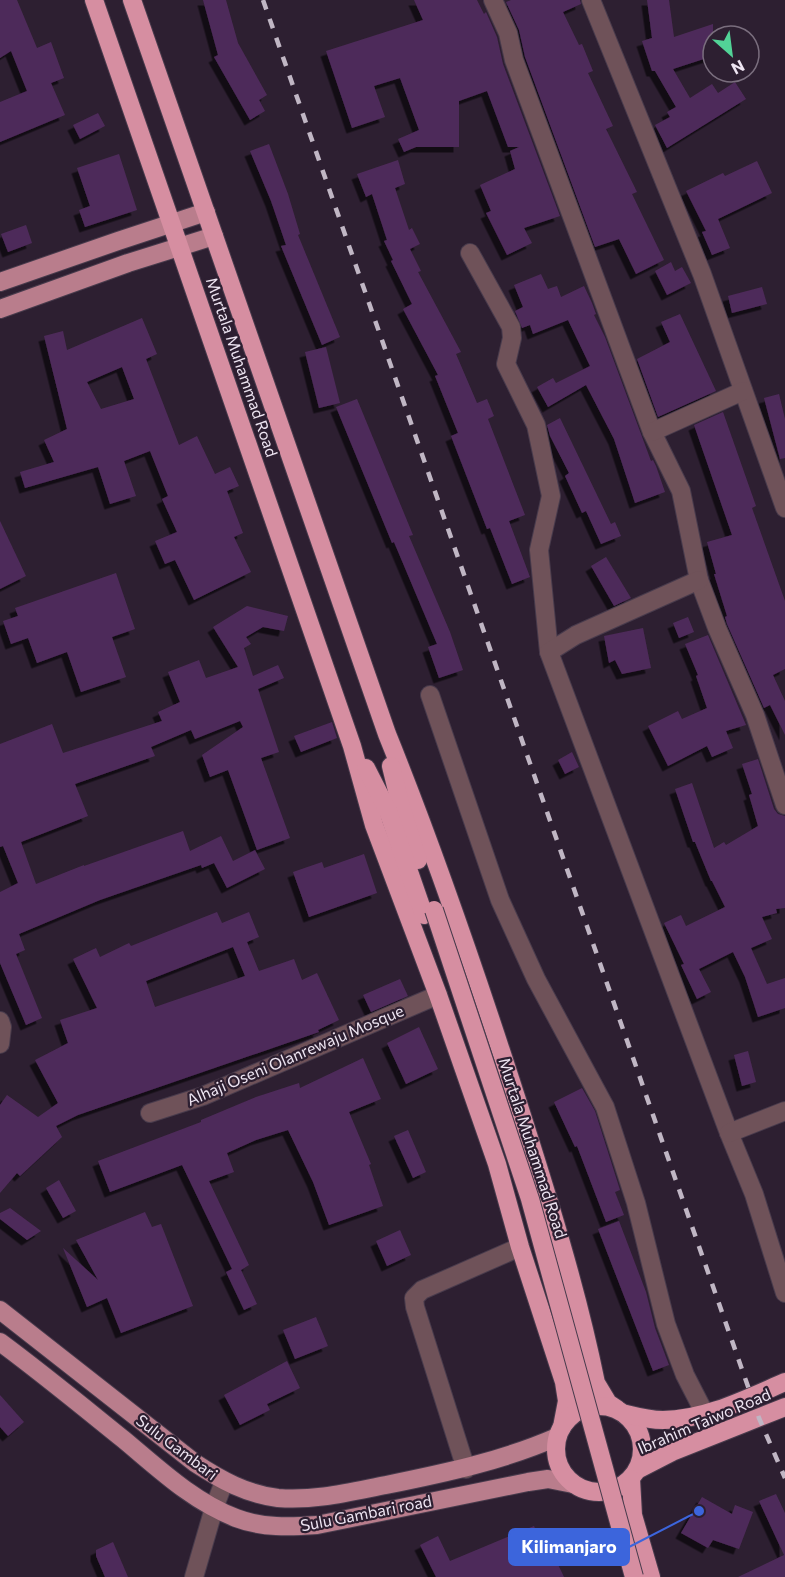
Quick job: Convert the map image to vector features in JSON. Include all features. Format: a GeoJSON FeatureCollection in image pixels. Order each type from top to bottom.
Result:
{"type":"FeatureCollection","features":[{"type":"Feature","properties":{"kind":"highway","name":"Murtala Muhammad Road"},"geometry":{"type":"LineString","coordinates":[[94,0],[352,746],[374,825],[438,995],[496,1164],[564,1383],[567,1401],[560,1432]]}},
{"type":"Feature","properties":{"kind":"highway","name":"Murtala Muhammad Road"},"geometry":{"type":"LineString","coordinates":[[132,0],[387,734],[415,802],[491,1019],[543,1181],[596,1383],[608,1403],[621,1411]]}},
{"type":"Feature","properties":{"kind":"highway","name":"Murtala Muhammad Road"},"geometry":{"type":"LineString","coordinates":[[387,734],[392,774],[429,912],[520,1201],[626,1577]]}},
{"type":"Feature","properties":{"kind":"highway","name":"Murtala Muhammad Road"},"geometry":{"type":"LineString","coordinates":[[352,746],[374,781],[388,811],[429,912],[530,1199],[634,1577]]}},
{"type":"Feature","properties":{"kind":"highway","name":"Ibrahim Taiwo Road"},"geometry":{"type":"LineString","coordinates":[[621,1411],[663,1420],[681,1418],[752,1396],[785,1382]]}},
{"type":"Feature","properties":{"kind":"highway"},"geometry":{"type":"LineString","coordinates":[[634,1475],[613,1490],[603,1492],[592,1492],[573,1484],[560,1468],[556,1448],[560,1432],[568,1419],[585,1408],[606,1406],[621,1411],[639,1430],[643,1450],[634,1475],[633,1515],[651,1577]]}},
{"type":"Feature","properties":{"kind":"highway","name":"Ibrahim Taiwo Road"},"geometry":{"type":"LineString","coordinates":[[634,1475],[672,1452],[785,1407]]}},
{"type":"Feature","properties":{"kind":"highway","name":"Murtala Muhammad Road"},"geometry":{"type":"LineString","coordinates":[[592,1492],[605,1505],[613,1526],[626,1577]]}},
{"type":"Feature","properties":{"kind":"main road"},"geometry":{"type":"LineString","coordinates":[[0,282],[206,212]]}},
{"type":"Feature","properties":{"kind":"main road"},"geometry":{"type":"LineString","coordinates":[[0,309],[128,263],[214,236]]}},
{"type":"Feature","properties":{"kind":"main road","name":"Sulu Gambari"},"geometry":{"type":"LineString","coordinates":[[0,1310],[195,1463],[224,1482],[248,1492],[301,1499],[330,1496],[466,1469],[520,1453],[560,1432]]}},
{"type":"Feature","properties":{"kind":"main road","name":"Sulu Gambari road"},"geometry":{"type":"LineString","coordinates":[[0,1342],[55,1383],[188,1492],[214,1508],[259,1524],[288,1528],[317,1525],[528,1482],[548,1479],[573,1484]]}},
{"type":"Feature","properties":{"kind":"street"},"geometry":{"type":"LineString","coordinates":[[493,0],[508,33],[514,60],[652,432],[681,491],[699,580],[755,715],[785,805]]}},
{"type":"Feature","properties":{"kind":"street"},"geometry":{"type":"LineString","coordinates":[[591,0],[702,274],[785,508]]}},
{"type":"Feature","properties":{"kind":"street"},"geometry":{"type":"LineString","coordinates":[[470,253],[511,327],[512,338],[506,364],[536,424],[551,496],[539,550],[549,652],[729,1133],[754,1194],[785,1293]]}},
{"type":"Feature","properties":{"kind":"street"},"geometry":{"type":"LineString","coordinates":[[652,432],[743,392]]}},
{"type":"Feature","properties":{"kind":"street"},"geometry":{"type":"LineString","coordinates":[[549,652],[576,635],[699,580]]}},
{"type":"Feature","properties":{"kind":"street"},"geometry":{"type":"LineString","coordinates":[[430,695],[500,900],[536,979],[605,1107],[636,1203],[666,1324],[685,1375],[704,1412]]}},
{"type":"Feature","properties":{"kind":"street","name":"Alhaji Oseni Olanrewaju Mosque"},"geometry":{"type":"LineString","coordinates":[[150,1113],[203,1096],[438,995]]}},
{"type":"Feature","properties":{"kind":"street"},"geometry":{"type":"LineString","coordinates":[[0,1021],[0,1044]]}},
{"type":"Feature","properties":{"kind":"street"},"geometry":{"type":"LineString","coordinates":[[729,1133],[785,1111]]}},
{"type":"Feature","properties":{"kind":"street"},"geometry":{"type":"LineString","coordinates":[[466,1469],[414,1298],[422,1290],[520,1247]]}},
{"type":"Feature","properties":{"kind":"street"},"geometry":{"type":"LineString","coordinates":[[194,1577],[224,1482]]}},
{"type":"Feature","properties":{"kind":"building"},"geometry":{"type":"Polygon","coordinates":[[[0,0],[17,0],[37,48],[51,42],[64,78],[51,83],[65,115],[0,142],[0,102],[27,91],[11,51],[0,58],[0,0]]]}},
{"type":"Feature","properties":{"kind":"building"},"geometry":{"type":"Polygon","coordinates":[[[203,0],[226,0],[238,43],[267,95],[259,100],[265,111],[250,120],[214,57],[218,55],[203,0]]]}},
{"type":"Feature","properties":{"kind":"building"},"geometry":{"type":"Polygon","coordinates":[[[414,0],[477,0],[484,14],[486,12],[497,37],[503,64],[560,216],[524,228],[532,243],[507,255],[486,213],[491,211],[480,185],[515,169],[510,151],[519,147],[508,147],[487,91],[459,101],[459,147],[416,147],[404,152],[398,139],[419,130],[400,78],[374,86],[385,117],[352,128],[326,51],[423,20],[414,0]]]}},
{"type":"Feature","properties":{"kind":"building"},"geometry":{"type":"Polygon","coordinates":[[[511,0],[580,0],[581,4],[563,12],[579,45],[582,44],[593,71],[588,73],[613,126],[606,129],[637,192],[632,194],[664,260],[636,274],[619,239],[595,247],[525,57],[519,30],[506,2],[511,0]]]}},
{"type":"Feature","properties":{"kind":"building"},"geometry":{"type":"Polygon","coordinates":[[[647,0],[669,0],[674,37],[701,28],[701,60],[673,69],[690,98],[712,84],[718,93],[732,84],[736,84],[746,99],[667,148],[655,125],[670,117],[667,112],[676,107],[655,71],[652,71],[642,41],[652,38],[647,0]]]}},
{"type":"Feature","properties":{"kind":"building"},"geometry":{"type":"Polygon","coordinates":[[[98,113],[105,126],[80,139],[73,125],[98,113]]]}},
{"type":"Feature","properties":{"kind":"building"},"geometry":{"type":"Polygon","coordinates":[[[269,144],[288,194],[300,234],[298,235],[340,337],[322,345],[281,246],[286,245],[250,151],[269,144]]]}},
{"type":"Feature","properties":{"kind":"building"},"geometry":{"type":"Polygon","coordinates":[[[119,154],[137,210],[85,227],[79,210],[90,206],[77,168],[119,154]]]}},
{"type":"Feature","properties":{"kind":"building"},"geometry":{"type":"Polygon","coordinates":[[[398,160],[405,184],[395,188],[409,230],[412,228],[420,244],[410,249],[421,271],[418,272],[461,352],[456,354],[477,403],[487,399],[494,416],[488,419],[525,515],[509,521],[530,577],[512,584],[490,528],[487,529],[451,436],[458,433],[435,376],[438,375],[403,309],[412,304],[391,261],[393,260],[384,241],[387,240],[372,194],[366,197],[357,174],[398,160]]]}},
{"type":"Feature","properties":{"kind":"building"},"geometry":{"type":"Polygon","coordinates":[[[757,161],[772,193],[718,219],[730,248],[712,255],[702,232],[706,231],[686,191],[723,173],[725,176],[757,161]]]}},
{"type":"Feature","properties":{"kind":"building"},"geometry":{"type":"Polygon","coordinates":[[[26,225],[32,243],[8,252],[1,234],[26,225]]]}},
{"type":"Feature","properties":{"kind":"building"},"geometry":{"type":"Polygon","coordinates":[[[671,262],[675,271],[682,267],[691,283],[667,295],[655,271],[671,262]]]}},
{"type":"Feature","properties":{"kind":"building"},"geometry":{"type":"Polygon","coordinates":[[[541,274],[548,289],[557,286],[561,297],[584,286],[665,492],[635,503],[614,439],[586,385],[548,407],[537,387],[553,378],[556,383],[590,366],[568,320],[533,334],[530,325],[522,328],[515,311],[523,307],[514,285],[541,274]]]}},
{"type":"Feature","properties":{"kind":"building"},"geometry":{"type":"Polygon","coordinates":[[[762,287],[767,304],[732,313],[728,296],[762,287]]]}},
{"type":"Feature","properties":{"kind":"building"},"geometry":{"type":"Polygon","coordinates":[[[680,314],[716,391],[658,417],[637,359],[670,342],[661,322],[680,314]]]}},
{"type":"Feature","properties":{"kind":"building"},"geometry":{"type":"Polygon","coordinates":[[[142,318],[157,354],[146,359],[179,445],[197,436],[215,474],[230,467],[239,486],[227,491],[243,533],[234,537],[251,572],[194,600],[175,560],[165,564],[155,541],[177,532],[162,499],[168,496],[150,451],[124,461],[136,496],[110,504],[98,467],[25,488],[20,472],[54,462],[44,440],[67,429],[44,336],[63,331],[67,350],[142,318]],[[122,367],[87,382],[101,409],[134,399],[122,367]]]}},
{"type":"Feature","properties":{"kind":"building"},"geometry":{"type":"Polygon","coordinates":[[[326,347],[340,403],[319,408],[305,352],[326,347]]]}},
{"type":"Feature","properties":{"kind":"building"},"geometry":{"type":"Polygon","coordinates":[[[779,394],[785,419],[785,458],[780,459],[764,398],[779,394]]]}},
{"type":"Feature","properties":{"kind":"building"},"geometry":{"type":"Polygon","coordinates":[[[357,399],[413,535],[409,536],[450,632],[463,670],[439,678],[428,647],[437,644],[394,542],[392,543],[336,407],[357,399]]]}},
{"type":"Feature","properties":{"kind":"building"},"geometry":{"type":"Polygon","coordinates":[[[723,412],[756,506],[752,508],[785,601],[785,669],[773,675],[785,701],[785,735],[770,705],[764,708],[727,624],[725,617],[727,616],[707,542],[732,535],[694,425],[723,412]]]}},
{"type":"Feature","properties":{"kind":"building"},"geometry":{"type":"Polygon","coordinates":[[[560,418],[611,524],[615,522],[621,536],[601,544],[586,511],[582,513],[565,476],[569,473],[550,436],[547,425],[560,418]]]}},
{"type":"Feature","properties":{"kind":"building"},"geometry":{"type":"Polygon","coordinates":[[[0,521],[26,576],[0,589],[0,521]]]}},
{"type":"Feature","properties":{"kind":"building"},"geometry":{"type":"Polygon","coordinates":[[[606,557],[631,598],[614,606],[591,566],[606,557]]]}},
{"type":"Feature","properties":{"kind":"building"},"geometry":{"type":"Polygon","coordinates":[[[116,573],[135,629],[112,637],[126,677],[81,692],[67,652],[37,663],[28,638],[11,644],[3,621],[18,616],[15,608],[116,573]]]}},
{"type":"Feature","properties":{"kind":"building"},"geometry":{"type":"Polygon","coordinates":[[[247,606],[288,616],[284,631],[263,627],[246,637],[251,644],[244,648],[253,676],[278,665],[284,678],[258,689],[279,752],[261,758],[290,838],[257,850],[228,770],[210,777],[202,755],[243,727],[240,721],[195,739],[191,730],[151,747],[155,756],[75,784],[88,816],[21,842],[36,884],[183,831],[190,851],[221,836],[233,861],[255,850],[265,869],[227,888],[214,863],[202,868],[201,865],[100,900],[19,934],[25,950],[16,954],[42,1018],[26,1025],[0,963],[0,892],[18,883],[3,846],[0,847],[0,744],[52,724],[63,753],[162,721],[158,712],[180,702],[168,672],[199,660],[206,678],[238,667],[213,627],[247,606]]]}},
{"type":"Feature","properties":{"kind":"building"},"geometry":{"type":"Polygon","coordinates":[[[688,617],[694,632],[679,638],[673,623],[688,617]]]}},
{"type":"Feature","properties":{"kind":"building"},"geometry":{"type":"Polygon","coordinates":[[[643,628],[651,668],[622,674],[615,660],[609,663],[604,636],[643,628]]]}},
{"type":"Feature","properties":{"kind":"building"},"geometry":{"type":"Polygon","coordinates":[[[708,635],[746,725],[726,731],[733,748],[712,757],[707,746],[668,766],[648,726],[678,711],[682,719],[707,708],[696,676],[698,675],[685,644],[708,635]]]}},
{"type":"Feature","properties":{"kind":"building"},"geometry":{"type":"Polygon","coordinates":[[[332,722],[337,738],[301,752],[294,736],[332,722]]]}},
{"type":"Feature","properties":{"kind":"building"},"geometry":{"type":"Polygon","coordinates":[[[572,752],[579,767],[565,774],[558,760],[572,752]]]}},
{"type":"Feature","properties":{"kind":"building"},"geometry":{"type":"Polygon","coordinates":[[[758,759],[774,809],[778,814],[785,816],[785,908],[776,909],[777,913],[762,917],[772,939],[751,948],[767,984],[785,978],[785,1008],[758,1017],[745,977],[733,952],[699,969],[711,992],[697,999],[681,965],[684,964],[664,923],[681,915],[686,926],[725,907],[693,842],[675,789],[692,783],[714,848],[724,842],[726,845],[758,826],[749,795],[752,794],[742,764],[758,759]]]}},
{"type":"Feature","properties":{"kind":"building"},"geometry":{"type":"Polygon","coordinates":[[[364,854],[377,893],[309,917],[293,872],[322,862],[324,868],[364,854]]]}},
{"type":"Feature","properties":{"kind":"building"},"geometry":{"type":"Polygon","coordinates":[[[217,912],[222,923],[249,912],[259,937],[247,942],[259,971],[294,959],[302,980],[317,973],[339,1020],[318,1030],[319,1032],[78,1115],[56,1126],[62,1137],[20,1176],[17,1173],[0,1193],[0,1105],[7,1095],[38,1117],[58,1103],[35,1060],[68,1043],[60,1020],[97,1008],[73,959],[96,948],[100,957],[129,943],[131,946],[217,912]],[[233,947],[146,981],[155,1007],[245,976],[233,947]]]}},
{"type":"Feature","properties":{"kind":"building"},"geometry":{"type":"Polygon","coordinates":[[[400,979],[408,996],[371,1012],[363,995],[400,979]]]}},
{"type":"Feature","properties":{"kind":"building"},"geometry":{"type":"Polygon","coordinates":[[[419,1027],[438,1069],[406,1084],[387,1043],[419,1027]]]}},
{"type":"Feature","properties":{"kind":"building"},"geometry":{"type":"Polygon","coordinates":[[[748,1051],[756,1082],[742,1086],[734,1055],[748,1051]]]}},
{"type":"Feature","properties":{"kind":"building"},"geometry":{"type":"Polygon","coordinates":[[[363,1058],[381,1099],[349,1112],[371,1164],[369,1165],[383,1206],[329,1225],[313,1182],[288,1130],[256,1140],[227,1153],[234,1172],[209,1181],[249,1265],[241,1270],[257,1304],[244,1310],[226,1272],[232,1269],[182,1165],[110,1192],[98,1161],[201,1122],[201,1120],[256,1097],[299,1083],[300,1088],[363,1058]]]}},
{"type":"Feature","properties":{"kind":"building"},"geometry":{"type":"Polygon","coordinates":[[[582,1088],[595,1111],[620,1190],[615,1192],[624,1215],[606,1222],[577,1146],[575,1147],[554,1102],[582,1088]]]}},
{"type":"Feature","properties":{"kind":"building"},"geometry":{"type":"Polygon","coordinates":[[[408,1130],[426,1172],[413,1178],[394,1136],[408,1130]]]}},
{"type":"Feature","properties":{"kind":"building"},"geometry":{"type":"Polygon","coordinates":[[[59,1180],[76,1211],[63,1218],[46,1188],[59,1180]]]}},
{"type":"Feature","properties":{"kind":"building"},"geometry":{"type":"Polygon","coordinates":[[[10,1208],[41,1231],[27,1240],[0,1219],[0,1213],[10,1208]]]}},
{"type":"Feature","properties":{"kind":"building"},"geometry":{"type":"Polygon","coordinates":[[[145,1212],[152,1227],[161,1224],[193,1306],[121,1333],[107,1298],[87,1307],[63,1248],[98,1280],[76,1240],[145,1212]]]}},
{"type":"Feature","properties":{"kind":"building"},"geometry":{"type":"Polygon","coordinates":[[[619,1221],[646,1292],[655,1328],[669,1365],[653,1371],[598,1229],[619,1221]]]}},
{"type":"Feature","properties":{"kind":"building"},"geometry":{"type":"Polygon","coordinates":[[[400,1230],[411,1255],[387,1266],[376,1241],[400,1230]]]}},
{"type":"Feature","properties":{"kind":"building"},"geometry":{"type":"Polygon","coordinates":[[[316,1317],[328,1346],[295,1359],[283,1330],[316,1317]]]}},
{"type":"Feature","properties":{"kind":"building"},"geometry":{"type":"Polygon","coordinates":[[[287,1361],[300,1388],[267,1404],[270,1410],[240,1425],[224,1395],[287,1361]]]}},
{"type":"Feature","properties":{"kind":"building"},"geometry":{"type":"Polygon","coordinates":[[[0,1395],[24,1422],[8,1436],[0,1427],[0,1395]]]}},
{"type":"Feature","properties":{"kind":"building"},"geometry":{"type":"Polygon","coordinates":[[[776,1494],[785,1513],[785,1577],[738,1577],[784,1555],[759,1501],[776,1494]]]}},
{"type":"Feature","properties":{"kind":"building"},"geometry":{"type":"Polygon","coordinates":[[[702,1497],[732,1514],[735,1505],[753,1512],[739,1549],[713,1540],[708,1548],[681,1533],[702,1497]]]}},
{"type":"Feature","properties":{"kind":"building"},"geometry":{"type":"Polygon","coordinates":[[[534,1526],[546,1555],[552,1552],[564,1577],[436,1577],[420,1545],[438,1536],[450,1561],[534,1526]]]}},
{"type":"Feature","properties":{"kind":"building"},"geometry":{"type":"Polygon","coordinates":[[[113,1542],[128,1577],[105,1577],[96,1556],[96,1550],[113,1542]]]}},
{"type":"Feature","properties":{"kind":"railway"},"geometry":{"type":"LineString","coordinates":[[263,0],[759,1418],[785,1478]]}},
{"type":"Feature","properties":{"kind":"place","name":"Kilimanjaro"},"geometry":{"type":"Point","coordinates":[699,1511]}}]}
